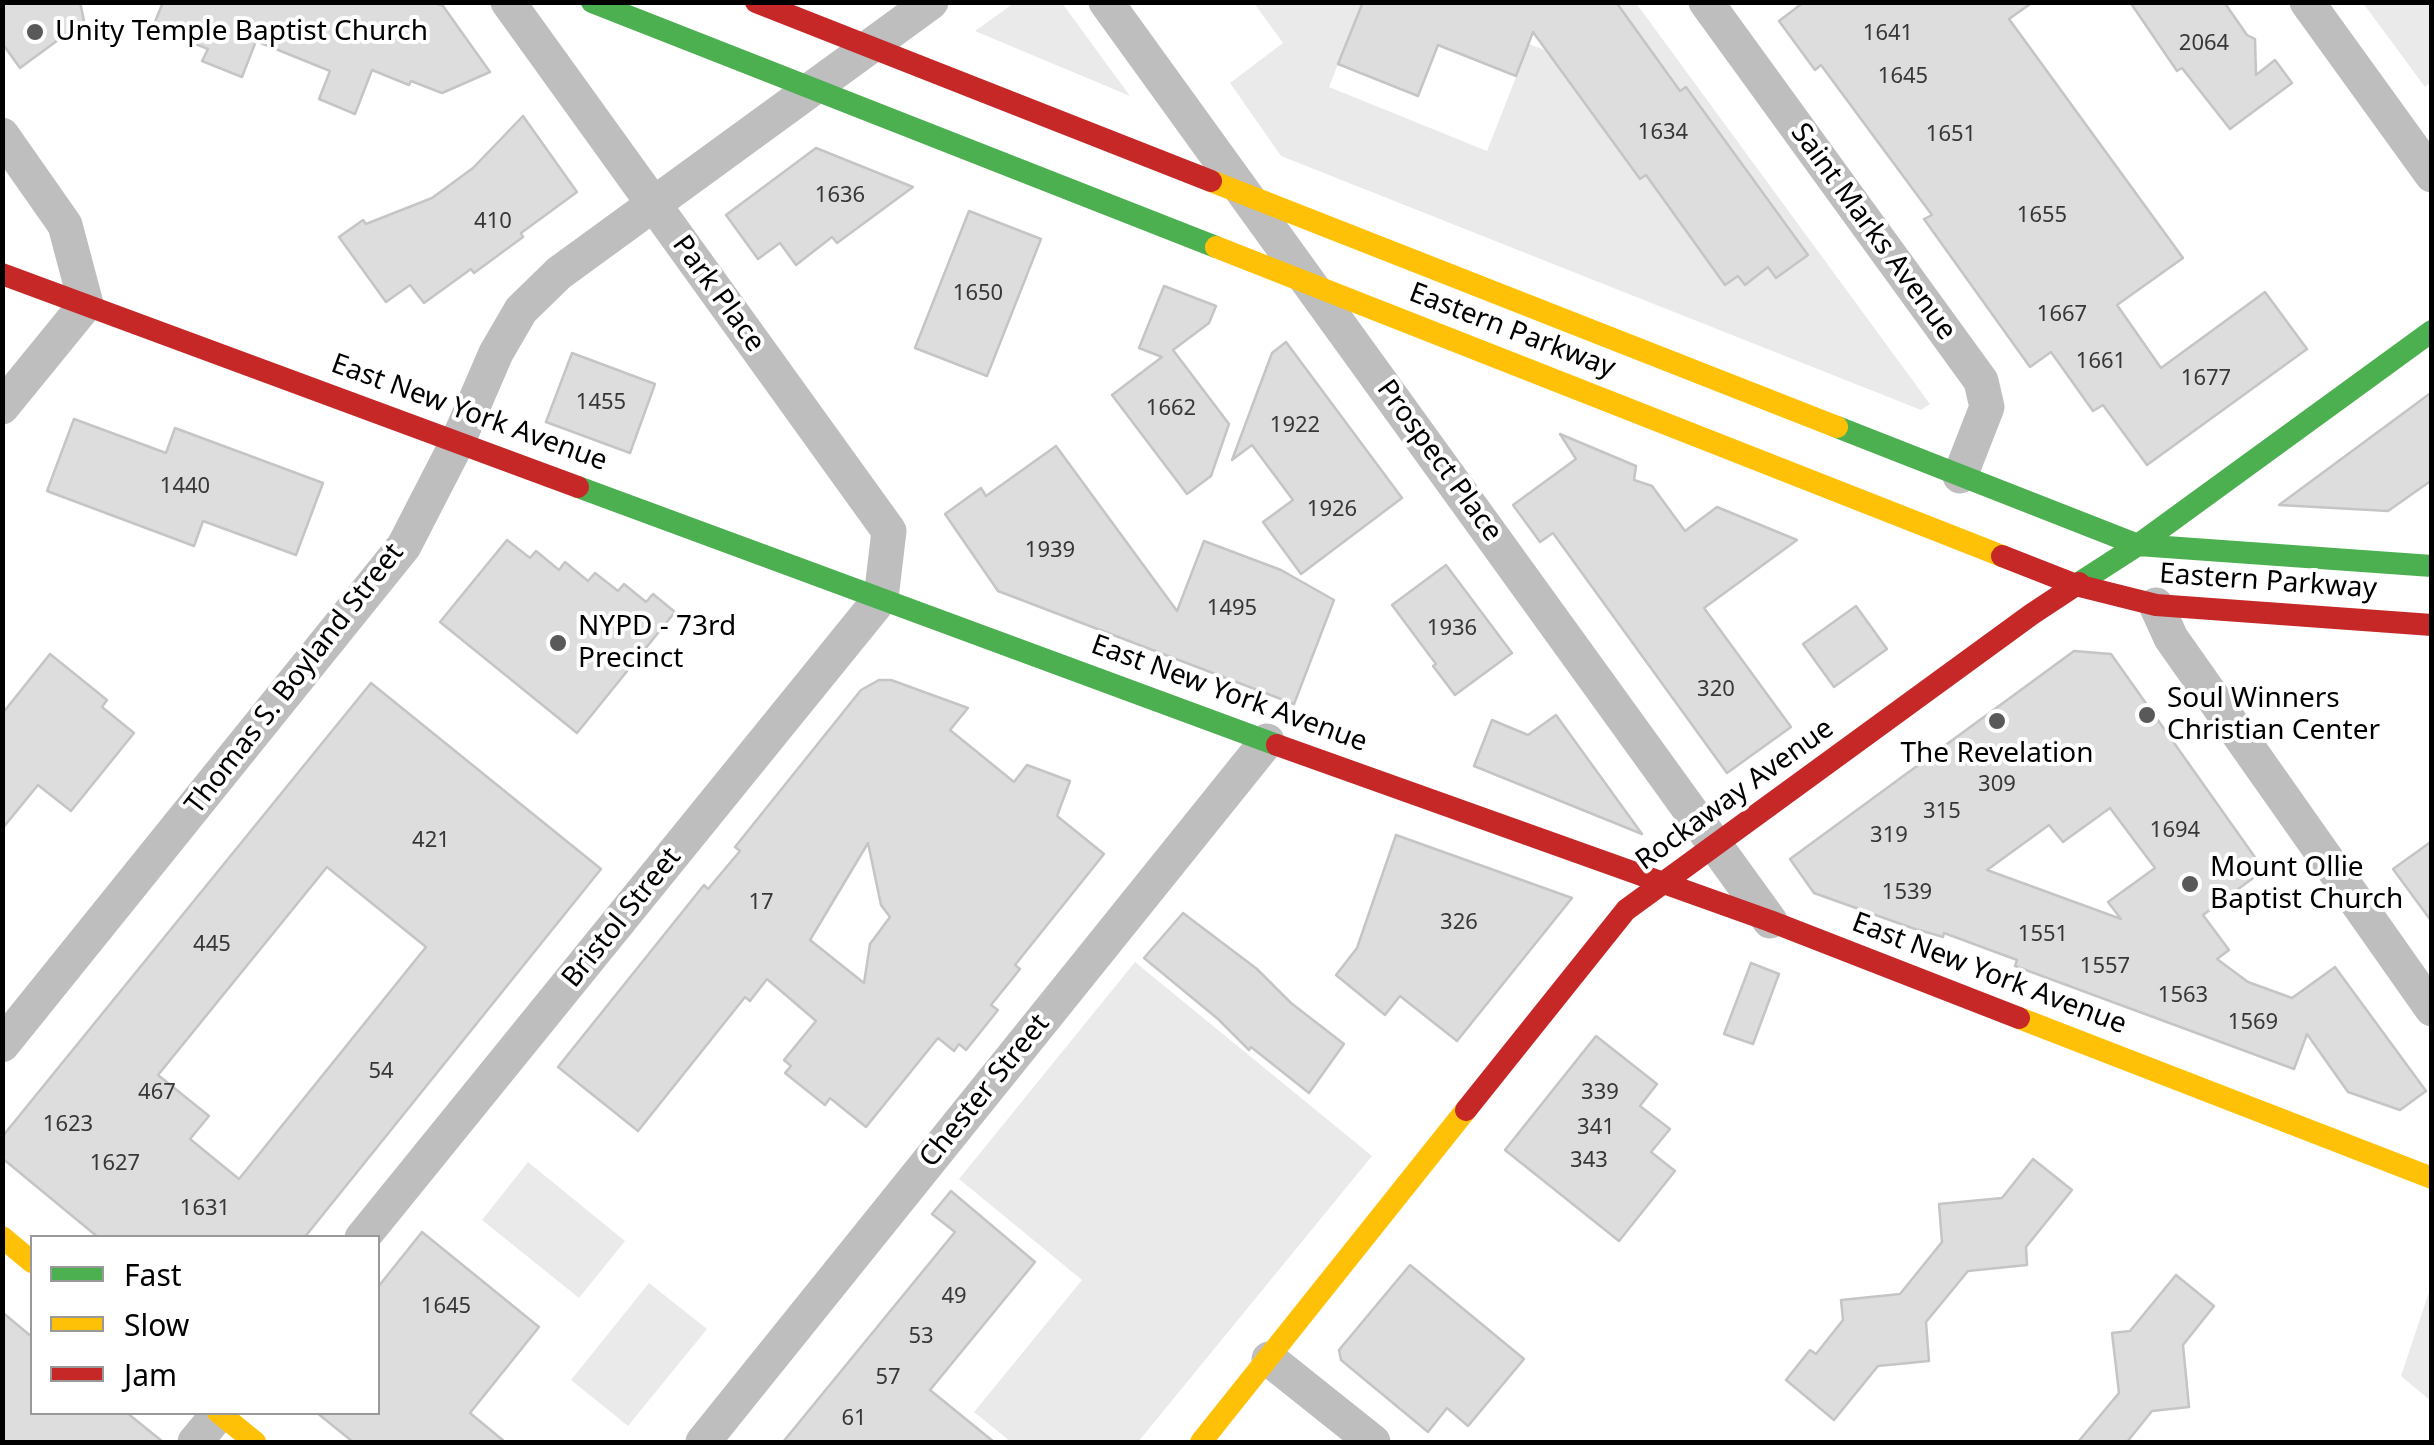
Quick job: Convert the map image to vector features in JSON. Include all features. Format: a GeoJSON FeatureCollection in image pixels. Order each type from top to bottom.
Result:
{"type":"FeatureCollection","features":[{"type":"Feature","properties":{"kind":"main road","name":"Eastern Parkway"},"geometry":{"type":"LineString","coordinates":[[592,2],[2076,585],[2156,605],[2432,625]]}},
{"type":"Feature","properties":{"kind":"main road","name":"Eastern Parkway"},"geometry":{"type":"LineString","coordinates":[[756,2],[2138,545],[2432,566]]}},
{"type":"Feature","properties":{"kind":"main road","name":"East New York Avenue"},"geometry":{"type":"LineString","coordinates":[[2,274],[1770,921],[2432,1178]]}},
{"type":"Feature","properties":{"kind":"main road","name":"Rockaway Avenue"},"geometry":{"type":"LineString","coordinates":[[1202,1442],[1626,910],[2432,331]]}},
{"type":"Feature","properties":{"kind":"main road"},"geometry":{"type":"LineString","coordinates":[[2,1237],[30,1260]]}},
{"type":"Feature","properties":{"kind":"main road"},"geometry":{"type":"LineString","coordinates":[[221,1415],[255,1442]]}},
{"type":"Feature","properties":{"kind":"street","name":"Park Place"},"geometry":{"type":"LineString","coordinates":[[508,2],[889,531],[881,598]]}},
{"type":"Feature","properties":{"kind":"street","name":"Thomas S. Boyland Street"},"geometry":{"type":"LineString","coordinates":[[2,1045],[404,546],[458,440],[496,353],[521,310],[559,272],[931,2]]}},
{"type":"Feature","properties":{"kind":"street","name":"Prospect Place"},"geometry":{"type":"LineString","coordinates":[[1106,2],[1770,921]]}},
{"type":"Feature","properties":{"kind":"street","name":"Saint Marks Avenue"},"geometry":{"type":"LineString","coordinates":[[1706,2],[1981,381],[1987,407],[1960,476]]}},
{"type":"Feature","properties":{"kind":"street"},"geometry":{"type":"LineString","coordinates":[[2307,2],[2432,175]]}},
{"type":"Feature","properties":{"kind":"street"},"geometry":{"type":"LineString","coordinates":[[2,135],[65,225],[86,304],[2,407]]}},
{"type":"Feature","properties":{"kind":"street","name":"Bristol Street"},"geometry":{"type":"LineString","coordinates":[[364,1235],[881,598]]}},
{"type":"Feature","properties":{"kind":"street"},"geometry":{"type":"LineString","coordinates":[[2156,605],[2171,638],[2432,1010]]}},
{"type":"Feature","properties":{"kind":"street","name":"Chester Street"},"geometry":{"type":"LineString","coordinates":[[703,1442],[1268,740]]}},
{"type":"Feature","properties":{"kind":"street"},"geometry":{"type":"LineString","coordinates":[[1269,1359],[1372,1442]]}},
{"type":"Feature","properties":{"kind":"street"},"geometry":{"type":"LineString","coordinates":[[195,1442],[217,1415]]}},
{"type":"Feature","properties":{"kind":"shaded area"},"geometry":{"type":"Polygon","coordinates":[[[1014,3],[1062,3],[1130,96],[975,31],[1014,3]]]}},
{"type":"Feature","properties":{"kind":"shaded area"},"geometry":{"type":"Polygon","coordinates":[[[1254,3],[1362,3],[1358,13],[1361,15],[1329,87],[1487,151],[1529,44],[1547,51],[1639,178],[1646,175],[1724,285],[1738,276],[1745,284],[1768,267],[1807,255],[1686,87],[1680,91],[1616,3],[1636,3],[1930,404],[1921,410],[1281,156],[1230,83],[1283,43],[1254,3]]]}},
{"type":"Feature","properties":{"kind":"shaded area"},"geometry":{"type":"Polygon","coordinates":[[[2363,3],[2431,3],[2431,82],[2425,87],[2363,3]]]}},
{"type":"Feature","properties":{"kind":"shaded area"},"geometry":{"type":"Polygon","coordinates":[[[1135,962],[1372,1156],[1138,1442],[1011,1442],[974,1412],[1082,1280],[959,1179],[1135,962]]]}},
{"type":"Feature","properties":{"kind":"shaded area"},"geometry":{"type":"Polygon","coordinates":[[[528,1162],[625,1241],[579,1298],[482,1220],[528,1162]]]}},
{"type":"Feature","properties":{"kind":"shaded area"},"geometry":{"type":"Polygon","coordinates":[[[649,1283],[707,1329],[628,1426],[571,1380],[649,1283]]]}},
{"type":"Feature","properties":{"kind":"shaded area"},"geometry":{"type":"Polygon","coordinates":[[[2431,1286],[2431,1401],[2401,1376],[2431,1286]]]}},
{"type":"Feature","properties":{"kind":"building","name":"Unity Temple Baptist Church"},"geometry":{"type":"Polygon","coordinates":[[[2,2],[80,2],[84,21],[20,68],[2,43],[2,2]]]}},
{"type":"Feature","properties":{"kind":"building"},"geometry":{"type":"Polygon","coordinates":[[[163,2],[431,2],[443,6],[490,72],[442,93],[372,70],[355,114],[319,99],[330,71],[256,41],[242,77],[202,61],[208,49],[153,27],[163,2]]]}},
{"type":"Feature","properties":{"kind":"building"},"geometry":{"type":"Polygon","coordinates":[[[1363,2],[1616,2],[1680,91],[1686,87],[1808,255],[1776,278],[1768,267],[1745,285],[1738,276],[1725,285],[1646,175],[1640,179],[1533,32],[1516,76],[1438,45],[1418,96],[1338,64],[1363,2]]]}},
{"type":"Feature","properties":{"kind":"building"},"geometry":{"type":"Polygon","coordinates":[[[1804,2],[2033,2],[2009,19],[2183,258],[2117,305],[2161,368],[2265,292],[2307,349],[2147,465],[2103,405],[2093,411],[2051,352],[2030,367],[1924,219],[1932,215],[1821,65],[1815,70],[1779,21],[1804,2]]]}},
{"type":"Feature","properties":{"kind":"building"},"geometry":{"type":"Polygon","coordinates":[[[2130,2],[2224,2],[2247,35],[2255,39],[2256,75],[2275,60],[2292,83],[2230,129],[2182,68],[2177,71],[2130,2]]]}},
{"type":"Feature","properties":{"kind":"building"},"geometry":{"type":"Polygon","coordinates":[[[523,116],[577,192],[474,273],[471,269],[424,303],[410,285],[386,302],[339,237],[363,220],[366,224],[432,198],[473,168],[523,116]]]}},
{"type":"Feature","properties":{"kind":"building"},"geometry":{"type":"Polygon","coordinates":[[[816,148],[913,187],[837,243],[832,237],[796,265],[780,243],[758,259],[726,215],[816,148]]]}},
{"type":"Feature","properties":{"kind":"building"},"geometry":{"type":"Polygon","coordinates":[[[969,211],[1041,239],[987,376],[915,348],[969,211]]]}},
{"type":"Feature","properties":{"kind":"building"},"geometry":{"type":"Polygon","coordinates":[[[1164,286],[1216,306],[1209,323],[1173,350],[1229,424],[1211,476],[1187,494],[1112,395],[1162,357],[1139,348],[1164,286]]]}},
{"type":"Feature","properties":{"kind":"building"},"geometry":{"type":"Polygon","coordinates":[[[1286,342],[1402,498],[1301,574],[1263,522],[1293,500],[1252,445],[1232,460],[1272,353],[1286,342]]]}},
{"type":"Feature","properties":{"kind":"building"},"geometry":{"type":"Polygon","coordinates":[[[572,353],[655,384],[630,453],[546,422],[572,353]]]}},
{"type":"Feature","properties":{"kind":"building"},"geometry":{"type":"Polygon","coordinates":[[[2432,392],[2432,480],[2388,511],[2279,505],[2432,392]]]}},
{"type":"Feature","properties":{"kind":"building"},"geometry":{"type":"Polygon","coordinates":[[[74,419],[166,453],[175,428],[323,483],[296,555],[203,521],[194,546],[47,491],[74,419]]]}},
{"type":"Feature","properties":{"kind":"building"},"geometry":{"type":"Polygon","coordinates":[[[1560,434],[1636,466],[1634,480],[1652,486],[1685,531],[1717,507],[1797,540],[1704,608],[1791,727],[1727,773],[1553,533],[1540,542],[1513,505],[1576,459],[1560,434]]]}},
{"type":"Feature","properties":{"kind":"building"},"geometry":{"type":"Polygon","coordinates":[[[1056,446],[1177,611],[1204,541],[1281,570],[1334,600],[1294,704],[998,591],[945,514],[981,488],[986,496],[1056,446]]]}},
{"type":"Feature","properties":{"kind":"building","name":"NYPD - 73rd Precinct"},"geometry":{"type":"Polygon","coordinates":[[[507,540],[530,558],[536,551],[559,570],[565,562],[588,581],[595,573],[618,591],[624,584],[646,602],[653,594],[675,612],[577,733],[440,622],[507,540]]]}},
{"type":"Feature","properties":{"kind":"building"},"geometry":{"type":"Polygon","coordinates":[[[1446,565],[1512,653],[1455,695],[1392,605],[1446,565]]]}},
{"type":"Feature","properties":{"kind":"building"},"geometry":{"type":"Polygon","coordinates":[[[1856,606],[1887,649],[1834,687],[1803,644],[1856,606]]]}},
{"type":"Feature","properties":{"kind":"building"},"geometry":{"type":"Polygon","coordinates":[[[2074,651],[2111,654],[2264,870],[2203,915],[2229,950],[2217,959],[2248,982],[2292,998],[2335,967],[2426,1091],[2400,1110],[2348,1092],[2307,1034],[2294,1069],[2015,966],[2017,960],[1944,933],[1943,937],[1912,928],[1814,893],[1790,859],[2074,651]],[[2110,808],[2063,842],[2049,825],[1987,870],[2121,919],[2108,902],[2155,868],[2110,808]]]}},
{"type":"Feature","properties":{"kind":"building"},"geometry":{"type":"Polygon","coordinates":[[[50,654],[107,700],[102,707],[134,733],[71,811],[38,785],[2,829],[2,714],[50,654]]]}},
{"type":"Feature","properties":{"kind":"building"},"geometry":{"type":"Polygon","coordinates":[[[879,680],[891,680],[968,708],[950,730],[1014,782],[1027,765],[1070,781],[1057,816],[1104,854],[1015,965],[1020,969],[991,1005],[998,1010],[966,1050],[959,1044],[954,1051],[938,1038],[866,1127],[830,1098],[825,1105],[785,1073],[791,1066],[784,1060],[816,1021],[767,979],[750,1001],[745,997],[638,1131],[558,1067],[704,885],[708,889],[740,851],[735,847],[861,690],[879,680]],[[868,843],[810,940],[864,983],[870,944],[890,917],[881,905],[868,843]]]}},
{"type":"Feature","properties":{"kind":"building"},"geometry":{"type":"Polygon","coordinates":[[[371,683],[601,869],[306,1235],[95,1235],[2,1158],[2,1137],[371,683]],[[327,867],[158,1075],[209,1116],[190,1139],[239,1179],[426,947],[327,867]]]}},
{"type":"Feature","properties":{"kind":"building"},"geometry":{"type":"Polygon","coordinates":[[[1556,715],[1642,834],[1474,766],[1492,720],[1528,735],[1556,715]]]}},
{"type":"Feature","properties":{"kind":"building"},"geometry":{"type":"Polygon","coordinates":[[[1396,835],[1572,898],[1457,1041],[1400,996],[1385,1015],[1336,975],[1357,948],[1396,835]]]}},
{"type":"Feature","properties":{"kind":"building"},"geometry":{"type":"Polygon","coordinates":[[[2432,841],[2432,922],[2393,869],[2432,841]]]}},
{"type":"Feature","properties":{"kind":"building"},"geometry":{"type":"Polygon","coordinates":[[[1183,913],[1257,969],[1291,1003],[1344,1044],[1309,1093],[1251,1047],[1249,1050],[1144,958],[1183,913]]]}},
{"type":"Feature","properties":{"kind":"building"},"geometry":{"type":"Polygon","coordinates":[[[1751,963],[1779,974],[1753,1044],[1724,1034],[1751,963]]]}},
{"type":"Feature","properties":{"kind":"building"},"geometry":{"type":"Polygon","coordinates":[[[1596,1036],[1657,1084],[1640,1106],[1670,1129],[1651,1152],[1675,1171],[1619,1241],[1505,1150],[1596,1036]]]}},
{"type":"Feature","properties":{"kind":"building"},"geometry":{"type":"Polygon","coordinates":[[[2033,1159],[2072,1190],[2026,1247],[2027,1265],[1968,1271],[1926,1322],[1929,1361],[1878,1366],[1834,1420],[1786,1380],[1810,1350],[1816,1354],[1843,1320],[1841,1300],[1900,1294],[1942,1242],[1939,1204],[2002,1198],[2033,1159]]]}},
{"type":"Feature","properties":{"kind":"building"},"geometry":{"type":"Polygon","coordinates":[[[951,1191],[1035,1262],[930,1390],[994,1442],[783,1442],[955,1232],[932,1214],[951,1191]]]}},
{"type":"Feature","properties":{"kind":"building"},"geometry":{"type":"Polygon","coordinates":[[[422,1232],[539,1327],[470,1413],[505,1442],[353,1442],[320,1415],[380,1415],[380,1284],[422,1232]]]}},
{"type":"Feature","properties":{"kind":"building"},"geometry":{"type":"Polygon","coordinates":[[[1410,1265],[1524,1359],[1468,1426],[1447,1408],[1428,1432],[1341,1360],[1339,1350],[1410,1265]]]}},
{"type":"Feature","properties":{"kind":"building"},"geometry":{"type":"Polygon","coordinates":[[[2176,1275],[2214,1306],[2183,1345],[2189,1407],[2152,1411],[2127,1442],[2078,1442],[2119,1393],[2112,1333],[2130,1331],[2176,1275]]]}},
{"type":"Feature","properties":{"kind":"building"},"geometry":{"type":"Polygon","coordinates":[[[2,1312],[30,1335],[30,1415],[130,1415],[163,1442],[2,1442],[2,1312]]]}},
{"type":"Feature","properties":{"kind":"traffic: fast"},"geometry":{"type":"LineString","coordinates":[[592,2],[1216,247]]}},
{"type":"Feature","properties":{"kind":"traffic: fast"},"geometry":{"type":"LineString","coordinates":[[2079,583],[2138,545],[2432,331]]}},
{"type":"Feature","properties":{"kind":"traffic: fast"},"geometry":{"type":"LineString","coordinates":[[1837,427],[2138,545],[2432,566]]}},
{"type":"Feature","properties":{"kind":"traffic: fast"},"geometry":{"type":"LineString","coordinates":[[578,487],[1277,745]]}},
{"type":"Feature","properties":{"kind":"traffic: slow"},"geometry":{"type":"LineString","coordinates":[[1211,181],[1837,427]]}},
{"type":"Feature","properties":{"kind":"traffic: slow"},"geometry":{"type":"LineString","coordinates":[[1216,247],[2002,556]]}},
{"type":"Feature","properties":{"kind":"traffic: slow"},"geometry":{"type":"LineString","coordinates":[[2019,1018],[2432,1178]]}},
{"type":"Feature","properties":{"kind":"traffic: slow"},"geometry":{"type":"LineString","coordinates":[[1201,1442],[1466,1110]]}},
{"type":"Feature","properties":{"kind":"traffic: slow"},"geometry":{"type":"LineString","coordinates":[[2,1237],[30,1260]]}},
{"type":"Feature","properties":{"kind":"traffic: slow"},"geometry":{"type":"LineString","coordinates":[[222,1415],[255,1442]]}},
{"type":"Feature","properties":{"kind":"traffic: jam"},"geometry":{"type":"LineString","coordinates":[[756,2],[1211,181]]}},
{"type":"Feature","properties":{"kind":"traffic: jam"},"geometry":{"type":"LineString","coordinates":[[2,274],[578,487]]}},
{"type":"Feature","properties":{"kind":"traffic: jam"},"geometry":{"type":"LineString","coordinates":[[2002,556],[2076,585],[2156,605],[2432,625]]}},
{"type":"Feature","properties":{"kind":"traffic: jam"},"geometry":{"type":"LineString","coordinates":[[1466,1110],[1626,910],[2079,583]]}},
{"type":"Feature","properties":{"kind":"traffic: jam"},"geometry":{"type":"LineString","coordinates":[[1277,745],[1770,921],[2019,1018]]}},
{"type":"Feature","properties":{"kind":"place","name":"Unity Temple Baptist Church"},"geometry":{"type":"Point","coordinates":[35,32]}},
{"type":"Feature","properties":{"kind":"place","name":"NYPD - 73rd Precinct"},"geometry":{"type":"Point","coordinates":[558,643]}},
{"type":"Feature","properties":{"kind":"place","name":"Soul Winners Christian Center"},"geometry":{"type":"Point","coordinates":[2147,715]}},
{"type":"Feature","properties":{"kind":"place","name":"The Revelation"},"geometry":{"type":"Point","coordinates":[1997,721]}},
{"type":"Feature","properties":{"kind":"place","name":"Mount Ollie Baptist Church"},"geometry":{"type":"Point","coordinates":[2190,884]}}]}
